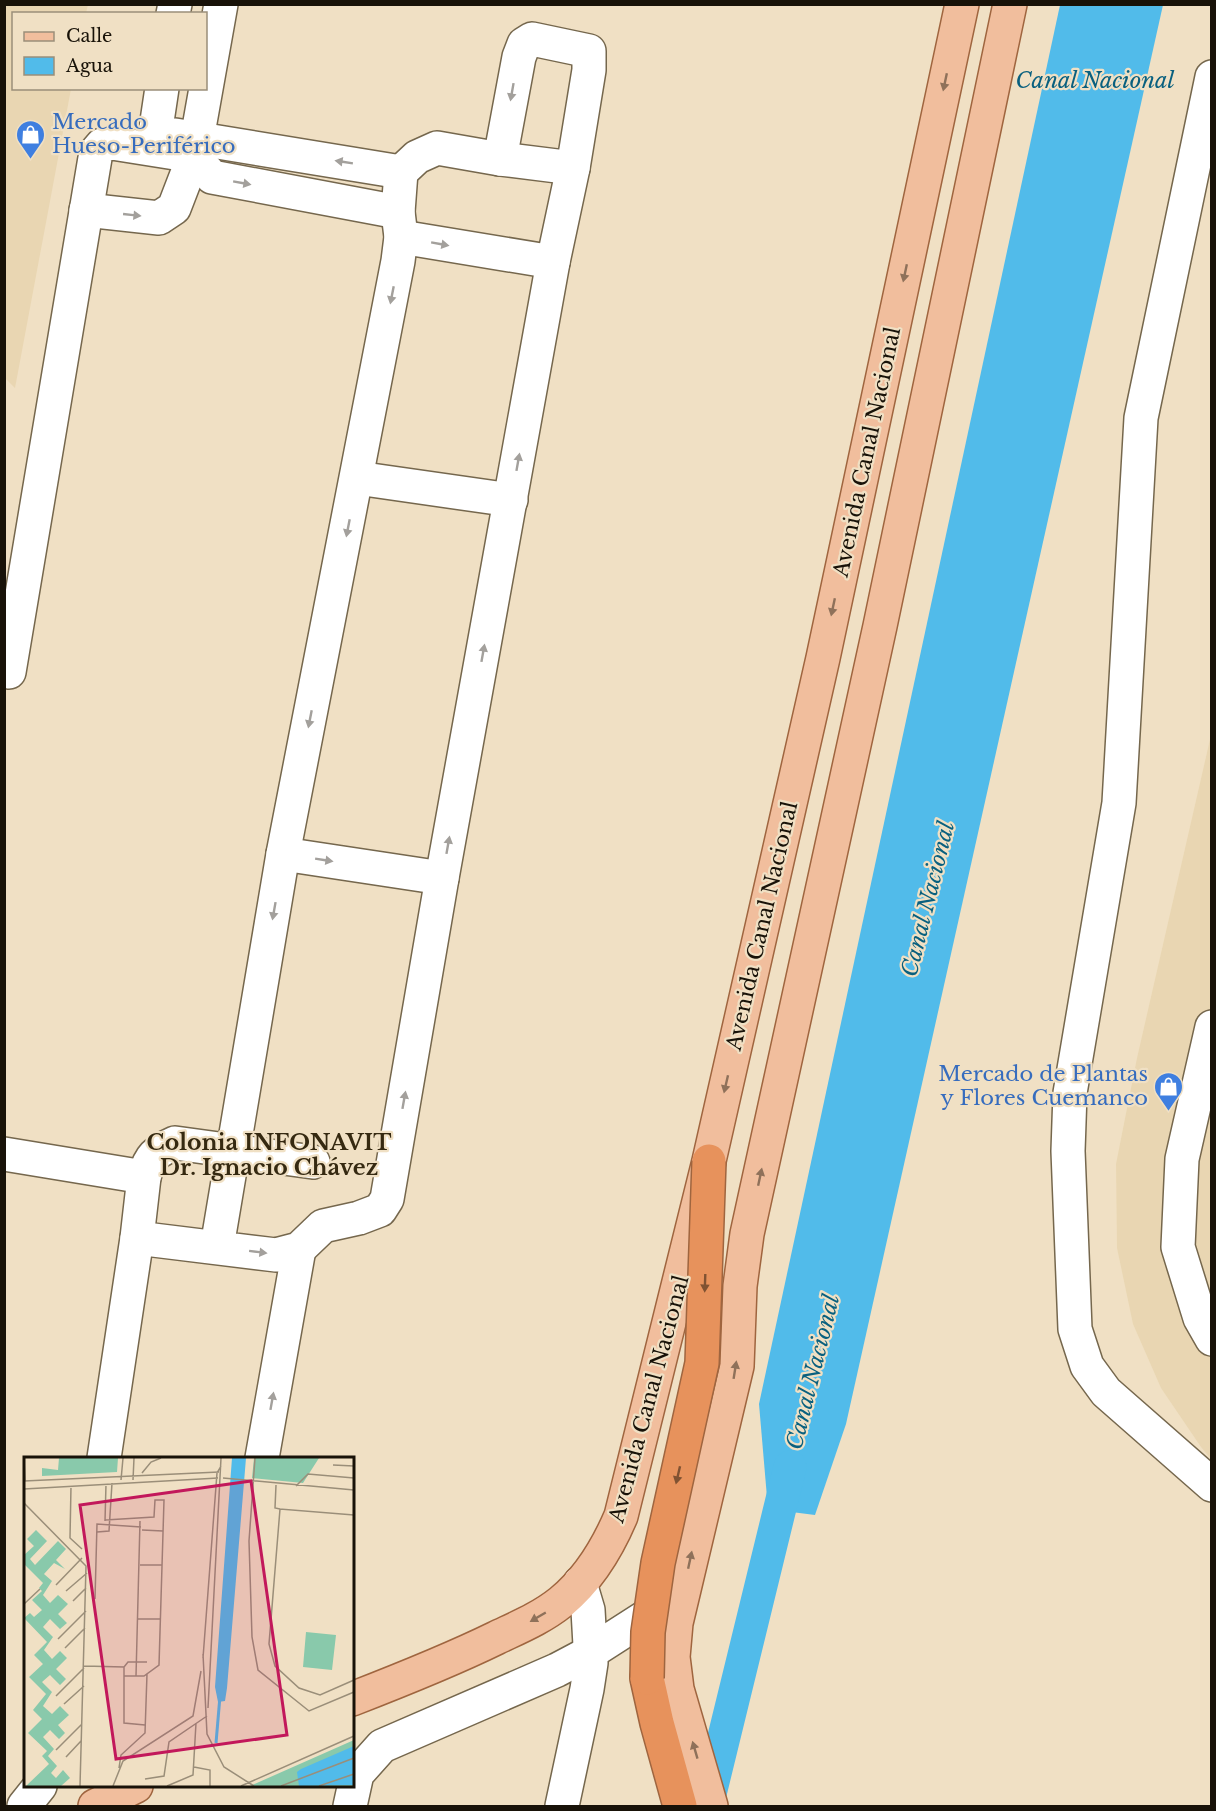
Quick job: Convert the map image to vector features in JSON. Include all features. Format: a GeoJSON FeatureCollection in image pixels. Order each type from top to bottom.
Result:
{"type":"FeatureCollection","features":[{"type":"Feature","properties":{"kind":"highway"},"geometry":{"type":"LineString","coordinates":[[680,1806],[647,1678],[648,1632],[658,1563],[702,1364],[708,1161]]}},
{"type":"Feature","properties":{"kind":"main road"},"geometry":{"type":"LineString","coordinates":[[711,1806],[677,1689],[673,1657],[676,1623],[736,1366],[740,1286],[747,1234],[880,626],[1010,4]]}},
{"type":"Feature","properties":{"kind":"main road","name":"Avenida Canal Nacional"},"geometry":{"type":"LineString","coordinates":[[354,1698],[451,1660],[540,1617],[561,1602],[597,1563],[621,1516],[708,1161],[823,658],[958,13]]}},
{"type":"Feature","properties":{"kind":"main road"},"geometry":{"type":"LineString","coordinates":[[95,1806],[132,1787]]}},
{"type":"Feature","properties":{"kind":"street"},"geometry":{"type":"LineString","coordinates":[[207,84],[221,4]]}},
{"type":"Feature","properties":{"kind":"street"},"geometry":{"type":"LineString","coordinates":[[137,1238],[276,1255],[299,1249],[323,1226],[359,1218],[380,1210],[387,1199],[442,878],[553,262],[573,168],[589,70],[589,51],[532,39],[524,44],[519,57],[500,159]]}},
{"type":"Feature","properties":{"kind":"street"},"geometry":{"type":"LineString","coordinates":[[1212,77],[1141,418],[1119,803],[1070,1093],[1068,1151],[1075,1329],[1088,1366],[1106,1392],[1212,1485]]}},
{"type":"Feature","properties":{"kind":"street"},"geometry":{"type":"LineString","coordinates":[[154,140],[162,90]]}},
{"type":"Feature","properties":{"kind":"street"},"geometry":{"type":"LineString","coordinates":[[87,210],[159,218],[174,208],[196,147],[206,90]]}},
{"type":"Feature","properties":{"kind":"street"},"geometry":{"type":"LineString","coordinates":[[9,672],[96,152],[102,145],[154,140],[401,172]]}},
{"type":"Feature","properties":{"kind":"street"},"geometry":{"type":"LineString","coordinates":[[196,147],[212,177],[400,225],[479,251],[553,262]]}},
{"type":"Feature","properties":{"kind":"street"},"geometry":{"type":"LineString","coordinates":[[217,1247],[283,854],[357,478],[400,225],[401,172],[417,157],[437,148],[573,168]]}},
{"type":"Feature","properties":{"kind":"street"},"geometry":{"type":"LineString","coordinates":[[357,478],[511,500]]}},
{"type":"Feature","properties":{"kind":"street"},"geometry":{"type":"LineString","coordinates":[[283,854],[442,878]]}},
{"type":"Feature","properties":{"kind":"street"},"geometry":{"type":"LineString","coordinates":[[1212,1027],[1182,1159],[1178,1247],[1200,1318],[1212,1339]]}},
{"type":"Feature","properties":{"kind":"street"},"geometry":{"type":"LineString","coordinates":[[104,1457],[148,1160],[160,1150],[175,1143],[313,1162]]}},
{"type":"Feature","properties":{"kind":"street"},"geometry":{"type":"LineString","coordinates":[[4,1154],[144,1177]]}},
{"type":"Feature","properties":{"kind":"street"},"geometry":{"type":"LineString","coordinates":[[262,1457],[299,1249]]}},
{"type":"Feature","properties":{"kind":"street"},"geometry":{"type":"LineString","coordinates":[[562,1806],[587,1689],[591,1653],[588,1610],[580,1583]]}},
{"type":"Feature","properties":{"kind":"street"},"geometry":{"type":"LineString","coordinates":[[350,1806],[357,1773],[382,1746],[591,1653],[683,1593]]}},
{"type":"Feature","properties":{"kind":"street"},"geometry":{"type":"LineString","coordinates":[[24,1806],[38,1787]]}},
{"type":"Feature","properties":{"kind":"shaded area","name":"Mercado Hueso-Periférico"},"geometry":{"type":"Polygon","coordinates":[[[4,5],[88,5],[86,12],[12,12],[12,90],[71,90],[15,388],[4,377],[4,5]]]}},
{"type":"Feature","properties":{"kind":"shaded area","name":"Mercado de Plantas y Flores Cuemanco"},"geometry":{"type":"Polygon","coordinates":[[[1211,735],[1211,1459],[1161,1388],[1133,1324],[1117,1248],[1116,1164],[1137,1058],[1211,735]]]}},
{"type":"Feature","properties":{"kind":"water","name":"Canal Nacional"},"geometry":{"type":"Polygon","coordinates":[[[1060,5],[1163,5],[846,1424],[815,1515],[768,1509],[759,1404],[1060,5]]]}},
{"type":"Feature","properties":{"kind":"waterway","name":"Canal Nacional"},"geometry":{"type":"LineString","coordinates":[[710,1794],[790,1467]]}},
{"type":"Feature","properties":{"kind":"place","name":"Mercado Hueso-Periférico"},"geometry":{"type":"Point","coordinates":[31,160]}},
{"type":"Feature","properties":{"kind":"place","name":"Mercado de Plantas y Flores Cuemanco"},"geometry":{"type":"Point","coordinates":[1169,1112]}},
{"type":"Feature","properties":{"kind":"district","name":"Colonia INFONAVIT Dr. Ignacio Chávez"},"geometry":{"type":"Point","coordinates":[269,1154]}}]}
